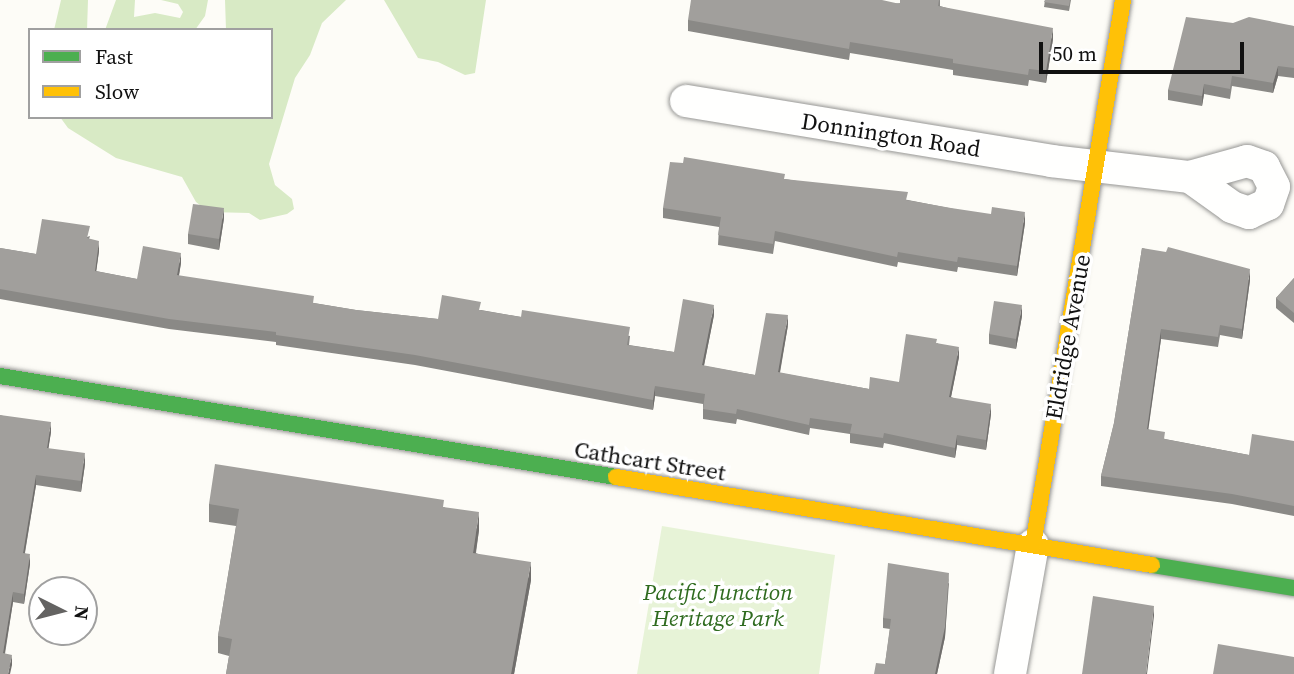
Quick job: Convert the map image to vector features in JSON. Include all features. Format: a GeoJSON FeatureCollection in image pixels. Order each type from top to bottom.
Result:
{"type":"FeatureCollection","features":[{"type":"Feature","properties":{"kind":"street","name":"Eldridge Avenue"},"geometry":{"type":"LineString","coordinates":[[1010,674],[1123,0]]}},
{"type":"Feature","properties":{"kind":"street","name":"Donnington Road"},"geometry":{"type":"LineString","coordinates":[[686,101],[1097,167],[1190,177]]}},
{"type":"Feature","properties":{"kind":"street","name":"Cathcart Street"},"geometry":{"type":"LineString","coordinates":[[0,376],[1294,588]]}},
{"type":"Feature","properties":{"kind":"green space"},"geometry":{"type":"Polygon","coordinates":[[[61,0],[88,0],[87,28],[54,28],[61,0]]]}},
{"type":"Feature","properties":{"kind":"green space"},"geometry":{"type":"Polygon","coordinates":[[[116,0],[135,0],[134,17],[155,13],[180,18],[183,12],[178,4],[161,0],[208,0],[205,16],[196,28],[106,28],[116,0]]]}},
{"type":"Feature","properties":{"kind":"green space"},"geometry":{"type":"Polygon","coordinates":[[[225,0],[346,0],[322,23],[310,55],[295,78],[269,164],[275,185],[292,199],[294,209],[287,214],[260,220],[249,213],[209,212],[196,202],[182,177],[116,158],[68,128],[61,119],[273,119],[273,28],[226,28],[225,0]]]}},
{"type":"Feature","properties":{"kind":"green space"},"geometry":{"type":"Polygon","coordinates":[[[384,0],[486,0],[475,73],[465,75],[438,62],[418,58],[384,0]]]}},
{"type":"Feature","properties":{"kind":"green space","name":"Pacific Junction Heritage Park"},"geometry":{"type":"Polygon","coordinates":[[[662,526],[835,555],[819,674],[637,674],[662,526]]]}},
{"type":"Feature","properties":{"kind":"building"},"geometry":{"type":"Polygon","coordinates":[[[691,0],[882,0],[900,4],[900,0],[939,0],[938,6],[1053,28],[1046,71],[1029,69],[1028,75],[850,42],[849,49],[688,20],[691,0]]]}},
{"type":"Feature","properties":{"kind":"building"},"geometry":{"type":"Polygon","coordinates":[[[1070,0],[1069,6],[1044,2],[1070,0]]]}},
{"type":"Feature","properties":{"kind":"building"},"geometry":{"type":"Polygon","coordinates":[[[1186,17],[1233,23],[1249,17],[1294,26],[1294,68],[1278,66],[1273,83],[1232,76],[1230,89],[1204,84],[1202,96],[1168,90],[1186,17]]]}},
{"type":"Feature","properties":{"kind":"building"},"geometry":{"type":"Polygon","coordinates":[[[684,157],[785,174],[784,179],[908,192],[906,200],[951,208],[991,214],[992,207],[1025,212],[1017,266],[958,257],[957,262],[898,252],[897,257],[775,231],[773,244],[718,235],[721,217],[663,208],[670,162],[683,163],[684,157]]]}},
{"type":"Feature","properties":{"kind":"building"},"geometry":{"type":"Polygon","coordinates":[[[193,204],[224,208],[219,239],[188,234],[193,204]]]}},
{"type":"Feature","properties":{"kind":"building"},"geometry":{"type":"Polygon","coordinates":[[[42,219],[90,226],[87,238],[99,241],[95,271],[137,279],[143,246],[181,253],[177,275],[314,296],[313,303],[438,319],[442,295],[481,302],[479,310],[521,317],[522,310],[630,327],[627,345],[674,352],[683,299],[714,305],[702,365],[755,375],[766,313],[788,315],[778,372],[869,389],[870,377],[899,382],[906,334],[937,339],[936,343],[959,347],[949,397],[991,404],[986,440],[957,435],[955,448],[884,433],[883,438],[850,433],[852,424],[810,418],[809,425],[737,409],[736,414],[703,409],[705,394],[655,386],[653,400],[415,355],[276,335],[276,332],[169,319],[0,289],[0,248],[36,254],[42,219]]]}},
{"type":"Feature","properties":{"kind":"building"},"geometry":{"type":"Polygon","coordinates":[[[1168,247],[1250,269],[1242,329],[1220,325],[1218,337],[1161,329],[1147,429],[1165,432],[1164,439],[1249,455],[1252,434],[1294,441],[1294,506],[1232,494],[1101,476],[1114,423],[1142,248],[1166,252],[1168,247]]]}},
{"type":"Feature","properties":{"kind":"building"},"geometry":{"type":"Polygon","coordinates":[[[1294,278],[1294,313],[1276,298],[1294,278]]]}},
{"type":"Feature","properties":{"kind":"building"},"geometry":{"type":"Polygon","coordinates":[[[994,301],[1022,305],[1016,339],[989,334],[994,301]]]}},
{"type":"Feature","properties":{"kind":"building"},"geometry":{"type":"Polygon","coordinates":[[[0,415],[51,422],[47,448],[85,453],[81,481],[36,475],[23,553],[30,554],[24,594],[13,592],[3,653],[12,655],[8,674],[0,674],[0,415]]]}},
{"type":"Feature","properties":{"kind":"building"},"geometry":{"type":"Polygon","coordinates":[[[215,464],[444,500],[443,507],[479,512],[473,553],[531,562],[511,674],[226,674],[232,639],[218,636],[239,509],[209,504],[215,464]]]}},
{"type":"Feature","properties":{"kind":"building"},"geometry":{"type":"Polygon","coordinates":[[[888,563],[949,573],[945,627],[935,674],[874,674],[876,663],[885,664],[891,619],[883,618],[888,563]]]}},
{"type":"Feature","properties":{"kind":"building"},"geometry":{"type":"Polygon","coordinates":[[[1093,596],[1154,606],[1146,674],[1082,674],[1093,596]]]}},
{"type":"Feature","properties":{"kind":"building"},"geometry":{"type":"Polygon","coordinates":[[[1218,644],[1294,657],[1294,674],[1213,674],[1218,644]]]}},
{"type":"Feature","properties":{"kind":"traffic: fast"},"geometry":{"type":"LineString","coordinates":[[0,376],[616,477]]}},
{"type":"Feature","properties":{"kind":"traffic: fast"},"geometry":{"type":"LineString","coordinates":[[1152,565],[1294,588]]}},
{"type":"Feature","properties":{"kind":"traffic: slow"},"geometry":{"type":"LineString","coordinates":[[1033,545],[1123,0]]}},
{"type":"Feature","properties":{"kind":"traffic: slow"},"geometry":{"type":"LineString","coordinates":[[616,477],[1152,565]]}}]}
